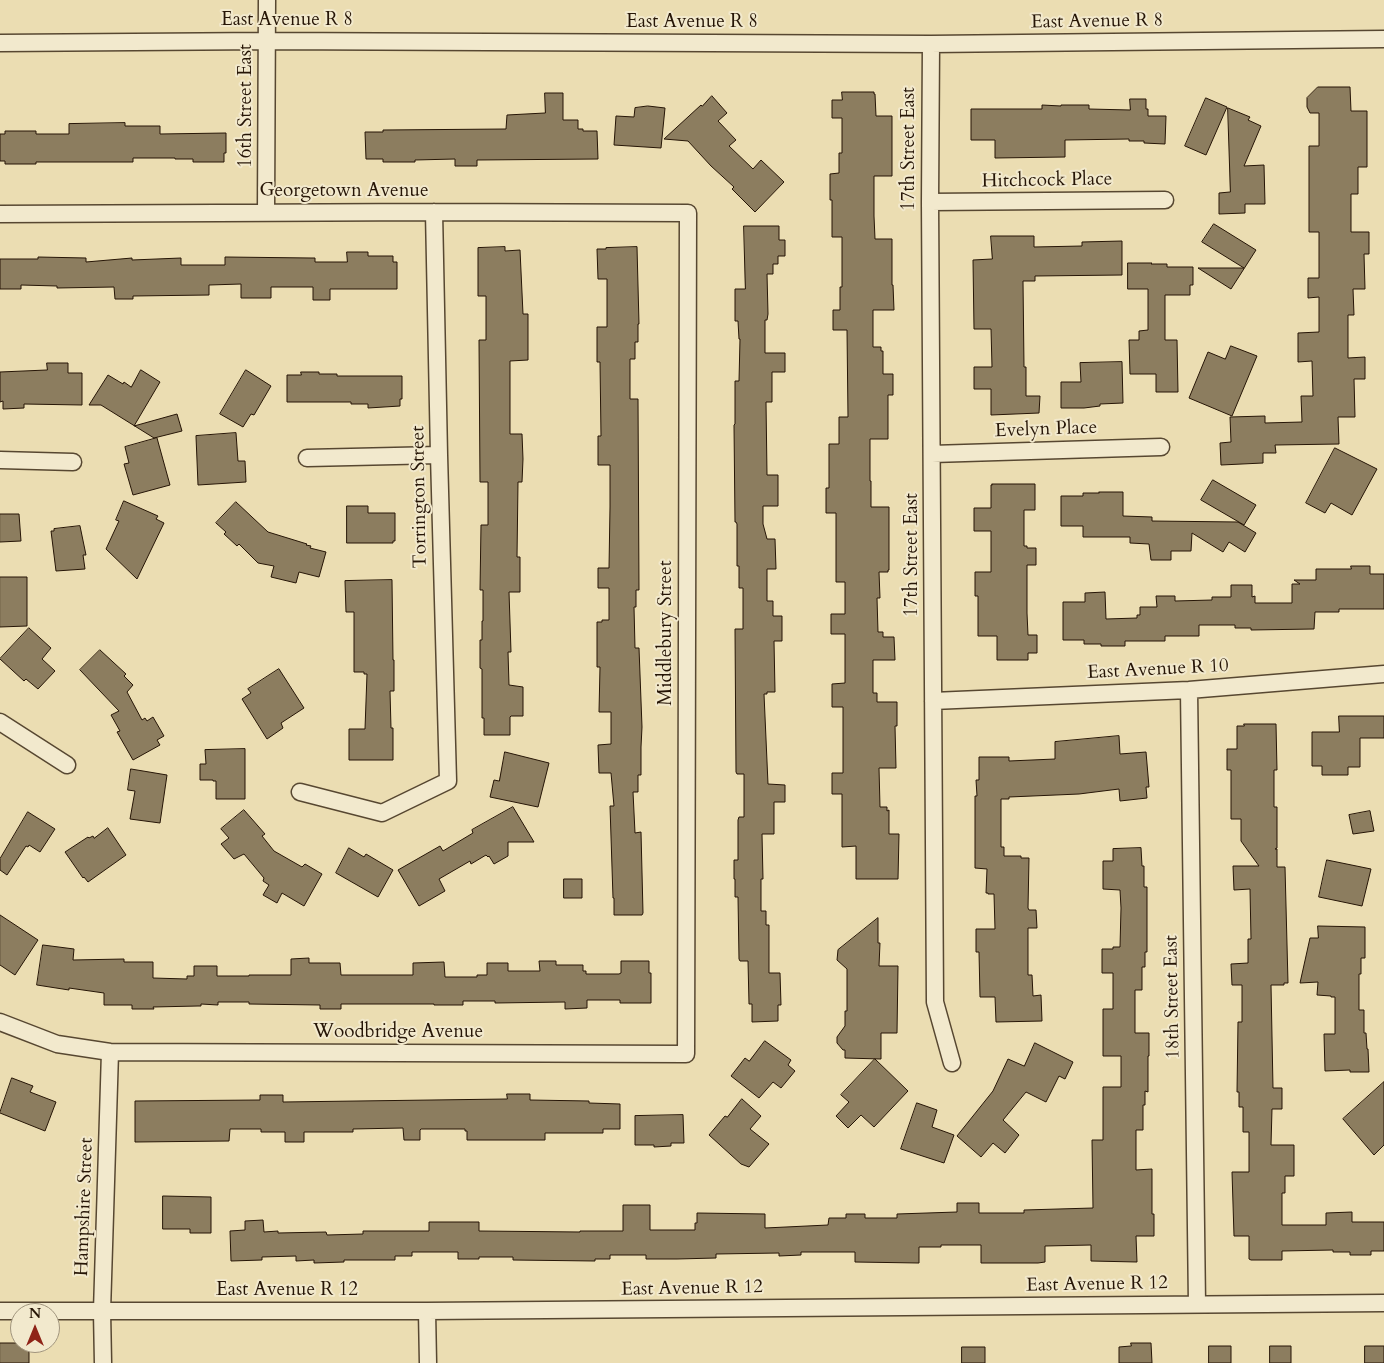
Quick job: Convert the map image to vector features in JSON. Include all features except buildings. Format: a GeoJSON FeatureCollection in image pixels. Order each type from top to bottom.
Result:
{"type":"FeatureCollection","features":[{"type":"Feature","properties":{"kind":"street","name":"16th Street East"},"geometry":{"type":"LineString","coordinates":[[266,212],[267,0]]}},
{"type":"Feature","properties":{"kind":"street","name":"East Avenue R 8"},"geometry":{"type":"LineString","coordinates":[[0,43],[267,41],[931,44],[1384,39]]}},
{"type":"Feature","properties":{"kind":"street","name":"17th Street East"},"geometry":{"type":"LineString","coordinates":[[931,44],[930,202],[935,1002],[952,1063]]}},
{"type":"Feature","properties":{"kind":"street","name":"Hitchcock Place"},"geometry":{"type":"LineString","coordinates":[[930,202],[1165,200]]}},
{"type":"Feature","properties":{"kind":"street","name":"Torrington Street"},"geometry":{"type":"LineString","coordinates":[[300,792],[382,813],[448,781],[434,212]]}},
{"type":"Feature","properties":{"kind":"street","name":"Georgetown Avenue"},"geometry":{"type":"LineString","coordinates":[[0,214],[688,212]]}},
{"type":"Feature","properties":{"kind":"street","name":"Middlebury Street"},"geometry":{"type":"LineString","coordinates":[[686,1054],[688,212]]}},
{"type":"Feature","properties":{"kind":"street","name":"Evelyn Place"},"geometry":{"type":"LineString","coordinates":[[932,454],[1161,447]]}},
{"type":"Feature","properties":{"kind":"street"},"geometry":{"type":"LineString","coordinates":[[308,458],[439,455]]}},
{"type":"Feature","properties":{"kind":"street"},"geometry":{"type":"LineString","coordinates":[[0,460],[73,462]]}},
{"type":"Feature","properties":{"kind":"street","name":"East Avenue R 10"},"geometry":{"type":"LineString","coordinates":[[933,701],[1188,690],[1384,674]]}},
{"type":"Feature","properties":{"kind":"street","name":"18th Street East"},"geometry":{"type":"LineString","coordinates":[[1188,690],[1196,1304]]}},
{"type":"Feature","properties":{"kind":"street"},"geometry":{"type":"LineString","coordinates":[[0,722],[67,765]]}},
{"type":"Feature","properties":{"kind":"street","name":"Woodbridge Avenue"},"geometry":{"type":"LineString","coordinates":[[0,1022],[57,1044],[110,1052],[686,1054]]}},
{"type":"Feature","properties":{"kind":"street","name":"Hampshire Street"},"geometry":{"type":"LineString","coordinates":[[103,1363],[102,1311],[110,1052]]}},
{"type":"Feature","properties":{"kind":"street","name":"East Avenue R 12"},"geometry":{"type":"LineString","coordinates":[[0,1311],[427,1311],[1384,1303]]}},
{"type":"Feature","properties":{"kind":"street"},"geometry":{"type":"LineString","coordinates":[[427,1311],[428,1363]]}}]}
